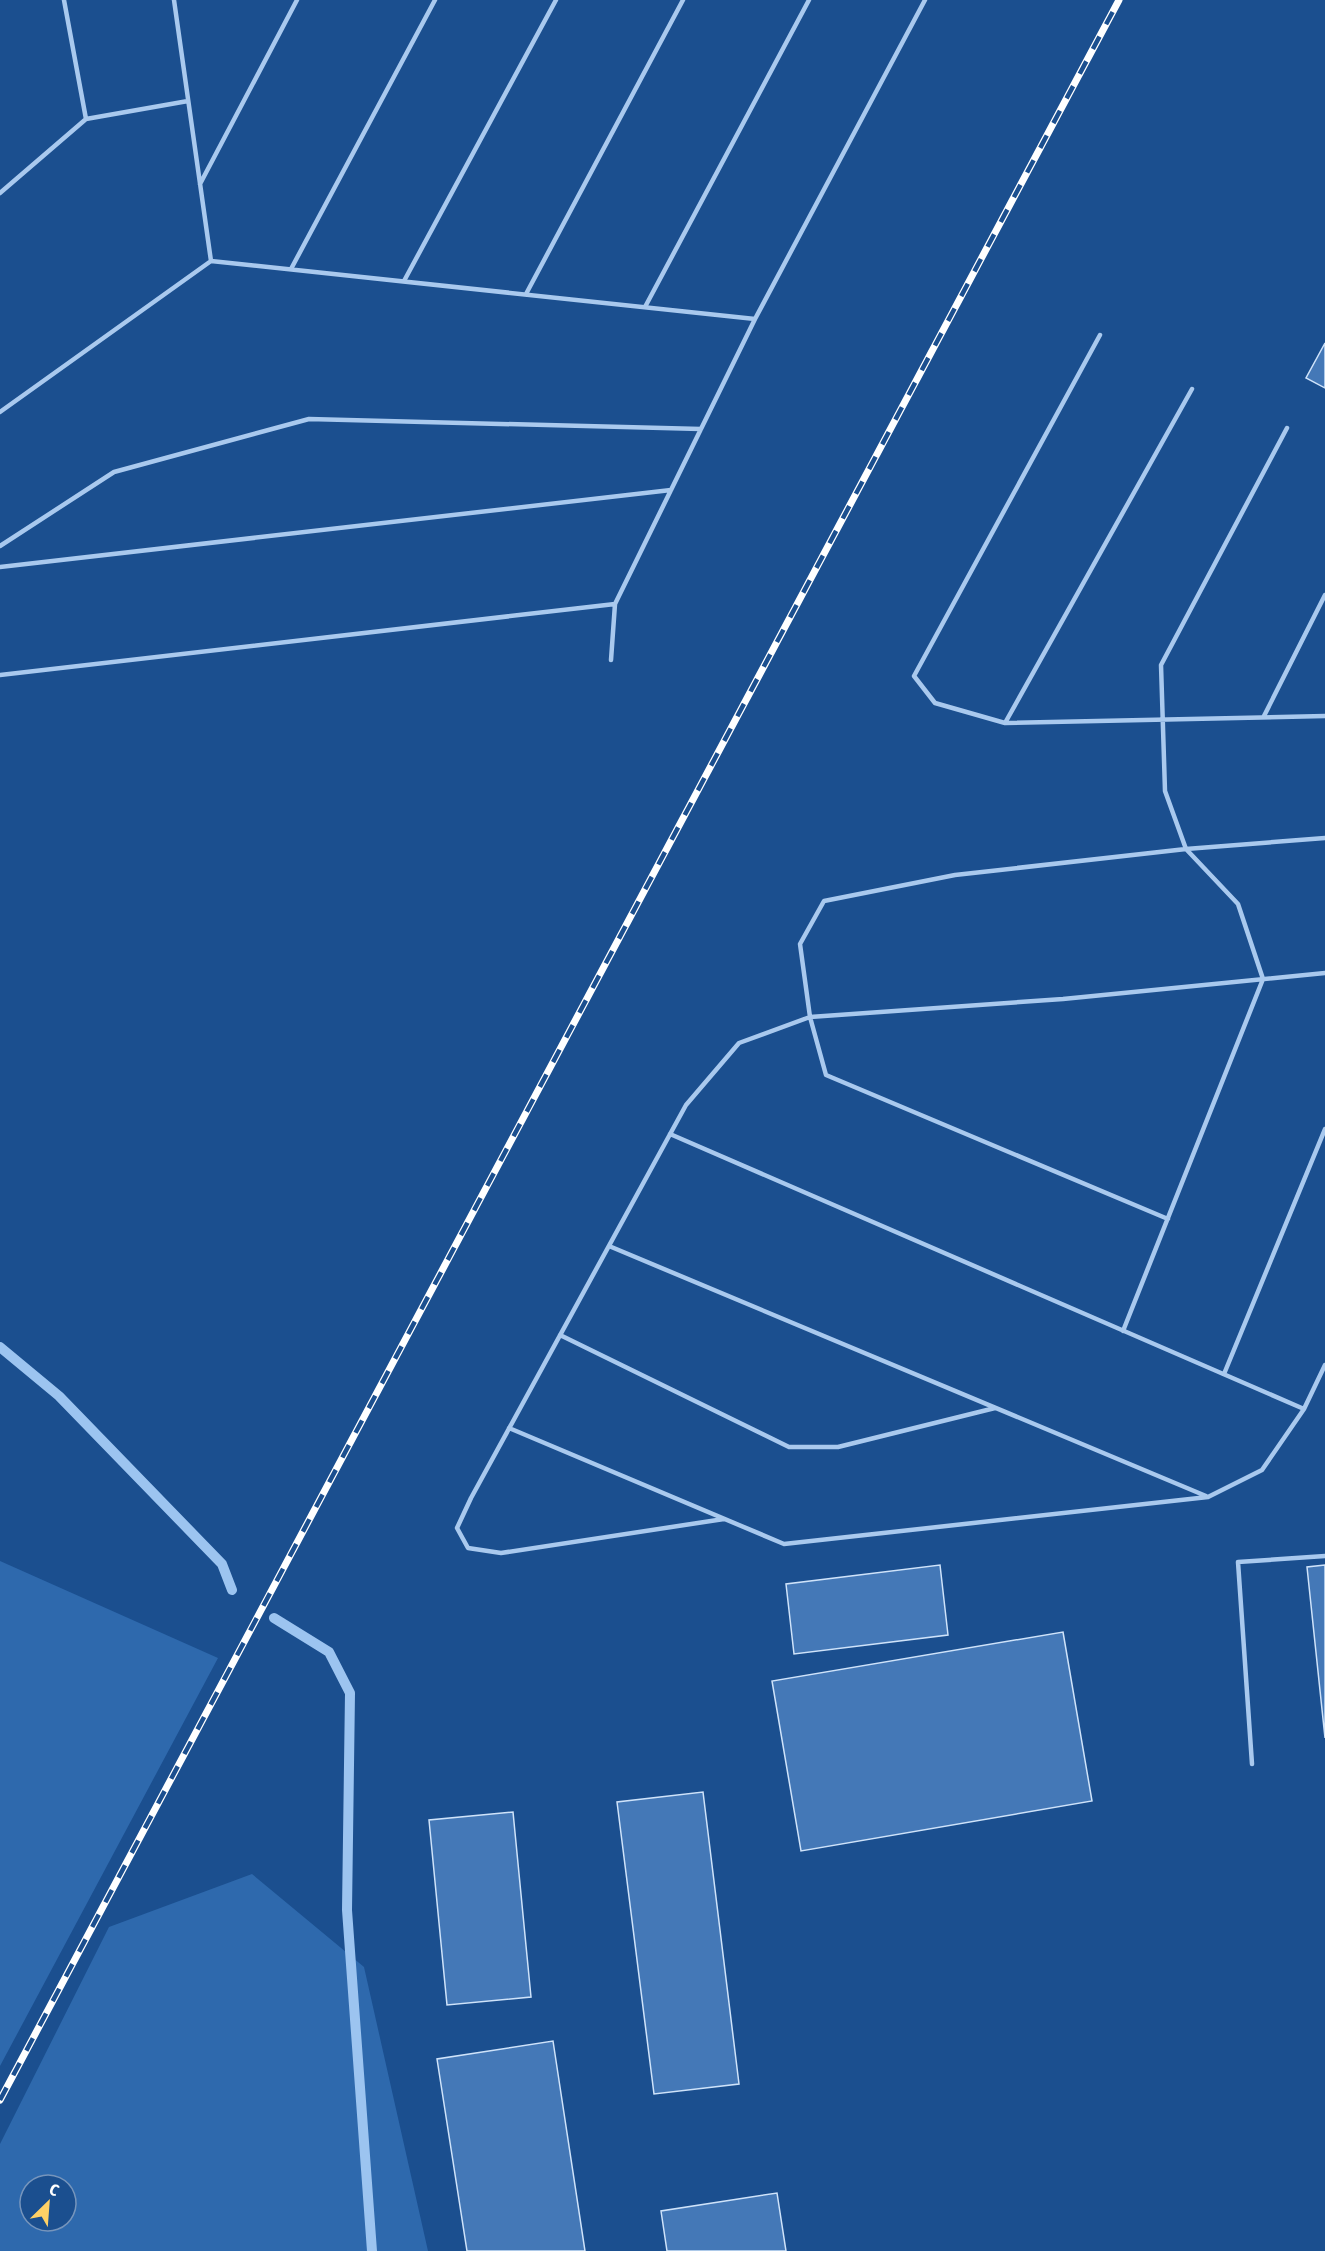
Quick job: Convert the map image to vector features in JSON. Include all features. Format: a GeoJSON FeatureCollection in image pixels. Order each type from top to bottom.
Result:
{"type":"FeatureCollection","features":[{"type":"Feature","properties":{"kind":"lane"},"geometry":{"type":"LineString","coordinates":[[64,0],[86,119]]}},
{"type":"Feature","properties":{"kind":"lane"},"geometry":{"type":"LineString","coordinates":[[174,0],[211,261]]}},
{"type":"Feature","properties":{"kind":"lane"},"geometry":{"type":"LineString","coordinates":[[200,184],[297,0]]}},
{"type":"Feature","properties":{"kind":"lane"},"geometry":{"type":"LineString","coordinates":[[291,269],[435,0]]}},
{"type":"Feature","properties":{"kind":"lane"},"geometry":{"type":"LineString","coordinates":[[404,281],[556,0]]}},
{"type":"Feature","properties":{"kind":"lane"},"geometry":{"type":"LineString","coordinates":[[526,294],[683,0]]}},
{"type":"Feature","properties":{"kind":"lane"},"geometry":{"type":"LineString","coordinates":[[645,307],[809,0]]}},
{"type":"Feature","properties":{"kind":"lane"},"geometry":{"type":"LineString","coordinates":[[611,660],[615,604],[756,319],[925,0]]}},
{"type":"Feature","properties":{"kind":"lane"},"geometry":{"type":"LineString","coordinates":[[0,193],[86,119],[188,101]]}},
{"type":"Feature","properties":{"kind":"lane"},"geometry":{"type":"LineString","coordinates":[[0,412],[211,261],[756,319]]}},
{"type":"Feature","properties":{"kind":"lane"},"geometry":{"type":"LineString","coordinates":[[1100,335],[914,676],[935,703],[1005,723],[1325,716]]}},
{"type":"Feature","properties":{"kind":"lane"},"geometry":{"type":"LineString","coordinates":[[1005,723],[1191,389]]}},
{"type":"Feature","properties":{"kind":"lane"},"geometry":{"type":"LineString","coordinates":[[0,546],[114,472],[309,419],[701,429]]}},
{"type":"Feature","properties":{"kind":"lane"},"geometry":{"type":"LineString","coordinates":[[1124,1331],[1263,979],[1238,904],[1186,849],[1165,791],[1161,665],[1287,428]]}},
{"type":"Feature","properties":{"kind":"lane"},"geometry":{"type":"LineString","coordinates":[[0,567],[671,490]]}},
{"type":"Feature","properties":{"kind":"lane"},"geometry":{"type":"LineString","coordinates":[[1264,716],[1325,595]]}},
{"type":"Feature","properties":{"kind":"lane"},"geometry":{"type":"LineString","coordinates":[[0,675],[615,604]]}},
{"type":"Feature","properties":{"kind":"lane"},"geometry":{"type":"LineString","coordinates":[[1168,1219],[826,1075],[810,1017],[800,944],[824,901],[955,876],[1186,849],[1325,838]]}},
{"type":"Feature","properties":{"kind":"lane"},"geometry":{"type":"LineString","coordinates":[[724,1519],[501,1552],[468,1548],[456,1528],[686,1105],[738,1043],[810,1017],[1063,999],[1325,973]]}},
{"type":"Feature","properties":{"kind":"lane"},"geometry":{"type":"LineString","coordinates":[[1224,1374],[1325,1129]]}},
{"type":"Feature","properties":{"kind":"lane"},"geometry":{"type":"LineString","coordinates":[[670,1134],[1304,1409]]}},
{"type":"Feature","properties":{"kind":"lane"},"geometry":{"type":"LineString","coordinates":[[609,1246],[1208,1497]]}},
{"type":"Feature","properties":{"kind":"lane"},"geometry":{"type":"LineString","coordinates":[[560,1335],[789,1447],[838,1447],[995,1408]]}},
{"type":"Feature","properties":{"kind":"lane"},"geometry":{"type":"LineString","coordinates":[[509,1428],[784,1544],[1208,1497],[1262,1470],[1304,1409],[1325,1365]]}},
{"type":"Feature","properties":{"kind":"lane"},"geometry":{"type":"LineString","coordinates":[[1252,1764],[1238,1562],[1325,1556]]}},
{"type":"Feature","properties":{"kind":"shaded area"},"geometry":{"type":"Polygon","coordinates":[[[0,1561],[218,1658],[0,2066],[0,1561]]]}},
{"type":"Feature","properties":{"kind":"shaded area"},"geometry":{"type":"Polygon","coordinates":[[[252,1874],[364,1967],[428,2251],[0,2251],[0,2144],[109,1927],[252,1874]]]}},
{"type":"Feature","properties":{"kind":"building"},"geometry":{"type":"Polygon","coordinates":[[[1325,343],[1325,388],[1306,378],[1325,343]]]}},
{"type":"Feature","properties":{"kind":"building"},"geometry":{"type":"Polygon","coordinates":[[[940,1565],[948,1635],[794,1654],[786,1584],[940,1565]]]}},
{"type":"Feature","properties":{"kind":"building"},"geometry":{"type":"Polygon","coordinates":[[[1325,1565],[1325,1738],[1307,1567],[1325,1565]]]}},
{"type":"Feature","properties":{"kind":"building"},"geometry":{"type":"Polygon","coordinates":[[[1063,1632],[1092,1801],[801,1851],[772,1681],[1063,1632]]]}},
{"type":"Feature","properties":{"kind":"building"},"geometry":{"type":"Polygon","coordinates":[[[703,1792],[739,2084],[654,2094],[617,1802],[703,1792]]]}},
{"type":"Feature","properties":{"kind":"building"},"geometry":{"type":"Polygon","coordinates":[[[513,1812],[531,1997],[447,2005],[429,1820],[513,1812]]]}},
{"type":"Feature","properties":{"kind":"building"},"geometry":{"type":"Polygon","coordinates":[[[553,2041],[585,2251],[467,2251],[437,2059],[553,2041]]]}},
{"type":"Feature","properties":{"kind":"building"},"geometry":{"type":"Polygon","coordinates":[[[777,2193],[786,2251],[667,2251],[661,2211],[777,2193]]]}},
{"type":"Feature","properties":{"kind":"waterway"},"geometry":{"type":"LineString","coordinates":[[0,1347],[59,1396],[222,1564],[232,1590]]}},
{"type":"Feature","properties":{"kind":"waterway"},"geometry":{"type":"LineString","coordinates":[[274,1618],[329,1652],[350,1693],[347,1910],[372,2251]]}},
{"type":"Feature","properties":{"kind":"railway"},"geometry":{"type":"LineString","coordinates":[[0,2100],[1119,0]]}}]}
